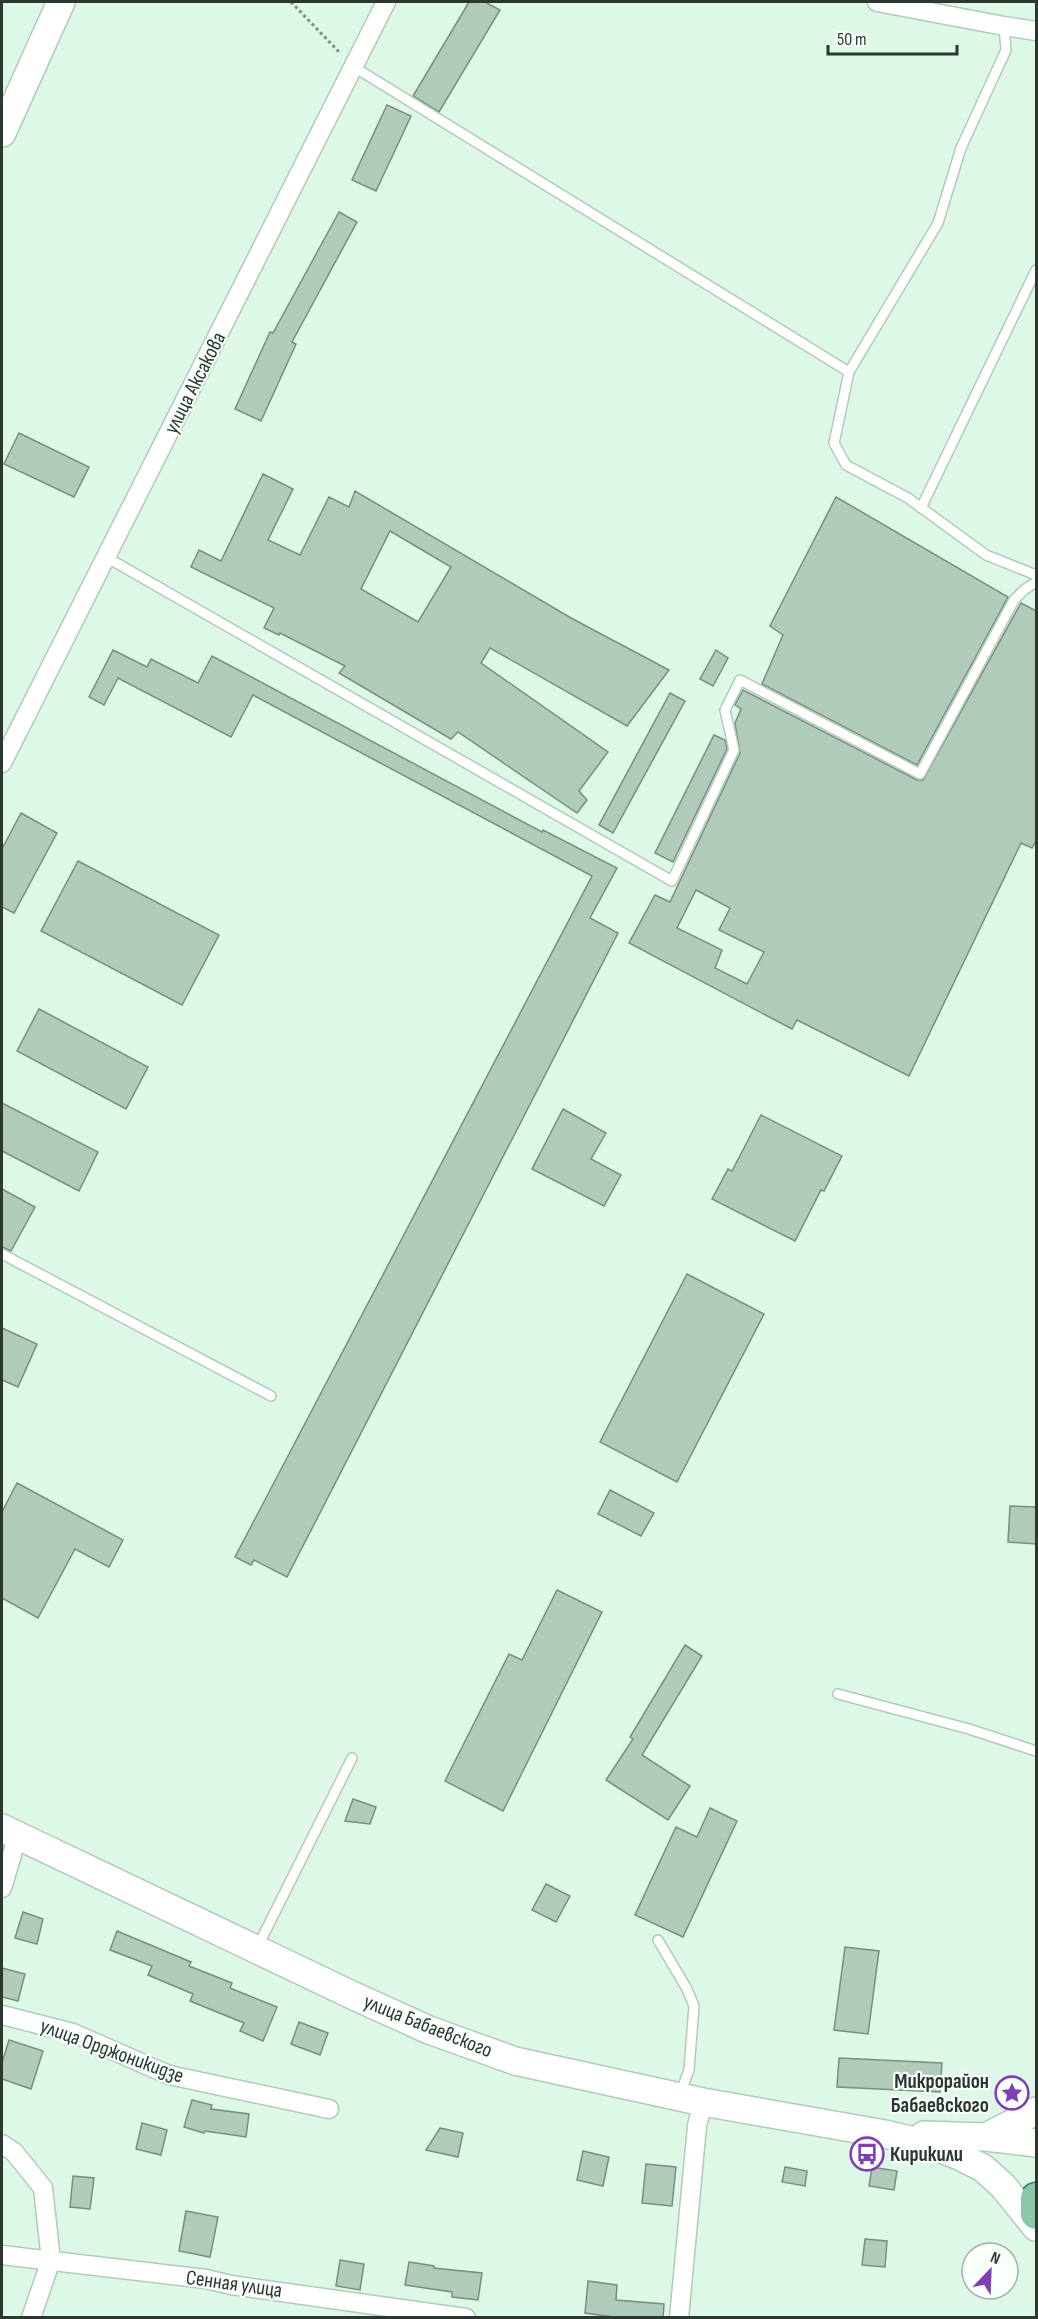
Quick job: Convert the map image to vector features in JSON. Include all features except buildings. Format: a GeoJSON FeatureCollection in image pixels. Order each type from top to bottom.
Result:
{"type":"FeatureCollection","features":[{"type":"Feature","properties":{"kind":"main road"},"geometry":{"type":"LineString","coordinates":[[2,133],[61,2]]}},
{"type":"Feature","properties":{"kind":"main road","name":"улица Бабаевского"},"geometry":{"type":"LineString","coordinates":[[10,1832],[429,2030],[515,2061],[691,2099],[885,2134]]}},
{"type":"Feature","properties":{"kind":"main road"},"geometry":{"type":"LineString","coordinates":[[986,2138],[1036,2111]]}},
{"type":"Feature","properties":{"kind":"main road"},"geometry":{"type":"LineString","coordinates":[[885,2134],[986,2138],[1036,2143]]}},
{"type":"Feature","properties":{"kind":"main road"},"geometry":{"type":"LineString","coordinates":[[885,2134],[931,2145],[982,2168],[1003,2186],[1036,2227]]}},
{"type":"Feature","properties":{"kind":"main road"},"geometry":{"type":"LineString","coordinates":[[1036,2198],[1036,2214]]}},
{"type":"Feature","properties":{"kind":"street","name":"улица Аксакова"},"geometry":{"type":"LineString","coordinates":[[2,763],[387,2]]}},
{"type":"Feature","properties":{"kind":"street"},"geometry":{"type":"LineString","coordinates":[[877,2],[1036,31]]}},
{"type":"Feature","properties":{"kind":"street"},"geometry":{"type":"LineString","coordinates":[[2,1888],[10,1832]]}},
{"type":"Feature","properties":{"kind":"street","name":"улица Орджоникидзе"},"geometry":{"type":"LineString","coordinates":[[2,2015],[73,2032],[169,2075],[329,2109]]}},
{"type":"Feature","properties":{"kind":"street"},"geometry":{"type":"LineString","coordinates":[[678,2318],[697,2126],[691,2099]]}},
{"type":"Feature","properties":{"kind":"street"},"geometry":{"type":"LineString","coordinates":[[2,2145],[14,2152],[43,2188],[51,2260],[31,2318]]}},
{"type":"Feature","properties":{"kind":"street","name":"Сенная улица"},"geometry":{"type":"LineString","coordinates":[[2,2254],[206,2279],[231,2285],[466,2318]]}},
{"type":"Feature","properties":{"kind":"lane"},"geometry":{"type":"LineString","coordinates":[[1004,26],[1006,50],[961,148],[938,223],[849,372],[834,443],[846,465],[908,498],[986,555],[1036,575]]}},
{"type":"Feature","properties":{"kind":"lane"},"geometry":{"type":"LineString","coordinates":[[354,67],[849,372]]}},
{"type":"Feature","properties":{"kind":"lane"},"geometry":{"type":"LineString","coordinates":[[921,508],[1036,270]]}},
{"type":"Feature","properties":{"kind":"lane"},"geometry":{"type":"LineString","coordinates":[[106,558],[672,881],[734,750],[725,710],[740,680],[921,774],[1014,600],[1036,582]]}},
{"type":"Feature","properties":{"kind":"lane"},"geometry":{"type":"LineString","coordinates":[[2,1254],[270,1396]]}},
{"type":"Feature","properties":{"kind":"lane"},"geometry":{"type":"LineString","coordinates":[[838,1694],[969,1729],[1036,1751]]}},
{"type":"Feature","properties":{"kind":"lane"},"geometry":{"type":"LineString","coordinates":[[256,1950],[352,1758]]}},
{"type":"Feature","properties":{"kind":"lane"},"geometry":{"type":"LineString","coordinates":[[658,1940],[687,1989],[694,2006],[689,2070],[691,2099]]}},
{"type":"Feature","properties":{"kind":"path"},"geometry":{"type":"LineString","coordinates":[[291,2],[354,67]]}},
{"type":"Feature","properties":{"kind":"place","name":"Микрорайон Бабаевского"},"geometry":{"type":"Point","coordinates":[1012,2093]}},
{"type":"Feature","properties":{"kind":"place","name":"Кирикили"},"geometry":{"type":"Point","coordinates":[867,2154]}}]}
